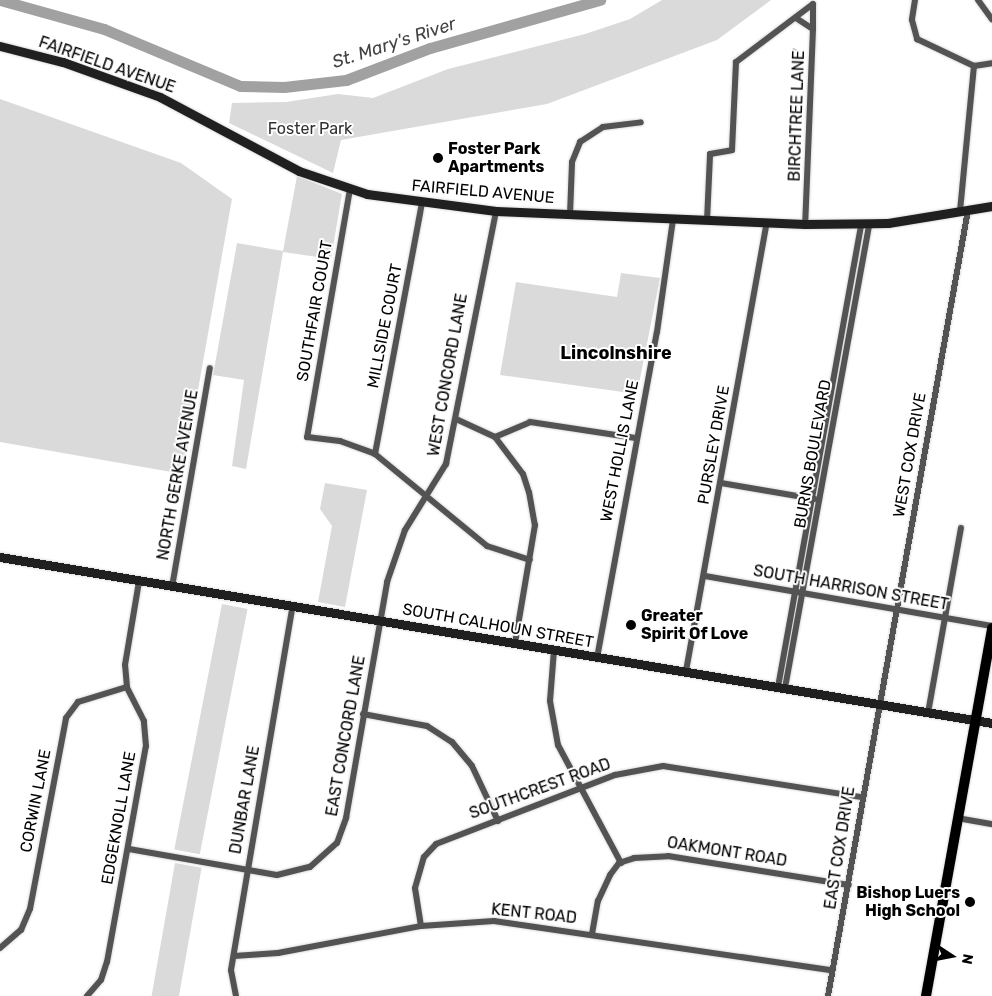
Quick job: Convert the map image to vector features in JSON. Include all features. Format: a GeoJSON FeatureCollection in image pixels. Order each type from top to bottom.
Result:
{"type":"FeatureCollection","features":[{"type":"Feature","properties":{"kind":"main road","name":"FAIRFIELD AVENUE"},"geometry":{"type":"LineString","coordinates":[[0,46],[160,97],[300,171],[350,189],[422,202],[496,211],[805,224],[865,224],[992,206]]}},
{"type":"Feature","properties":{"kind":"main road","name":"SOUTH CALHOUN STREET"},"geometry":{"type":"LineString","coordinates":[[0,557],[292,609],[515,643],[992,723]]}},
{"type":"Feature","properties":{"kind":"main road"},"geometry":{"type":"LineString","coordinates":[[926,996],[992,627]]}},
{"type":"Feature","properties":{"kind":"street"},"geometry":{"type":"LineString","coordinates":[[915,0],[912,20],[917,39],[974,66],[992,62]]}},
{"type":"Feature","properties":{"kind":"street"},"geometry":{"type":"LineString","coordinates":[[978,0],[992,19]]}},
{"type":"Feature","properties":{"kind":"street"},"geometry":{"type":"LineString","coordinates":[[706,221],[710,154],[732,150],[736,62],[813,4],[813,28]]}},
{"type":"Feature","properties":{"kind":"street","name":"BIRCHTREE LANE"},"geometry":{"type":"LineString","coordinates":[[796,18],[813,28],[805,224]]}},
{"type":"Feature","properties":{"kind":"street","name":"WEST COX DRIVE"},"geometry":{"type":"LineString","coordinates":[[878,705],[964,211],[974,66]]}},
{"type":"Feature","properties":{"kind":"street"},"geometry":{"type":"LineString","coordinates":[[570,215],[572,162],[580,142],[603,128],[641,122]]}},
{"type":"Feature","properties":{"kind":"street","name":"SOUTHFAIR COURT"},"geometry":{"type":"LineString","coordinates":[[350,189],[307,437],[340,441],[375,454]]}},
{"type":"Feature","properties":{"kind":"street","name":"MILLSIDE COURT"},"geometry":{"type":"LineString","coordinates":[[375,454],[422,202]]}},
{"type":"Feature","properties":{"kind":"street","name":"WEST CONCORD LANE"},"geometry":{"type":"LineString","coordinates":[[381,622],[394,556],[446,464],[456,419],[477,290],[489,258],[496,211]]}},
{"type":"Feature","properties":{"kind":"street","name":"WEST HOLLIS LANE"},"geometry":{"type":"LineString","coordinates":[[597,658],[673,219]]}},
{"type":"Feature","properties":{"kind":"street","name":"PURSLEY DRIVE"},"geometry":{"type":"LineString","coordinates":[[686,671],[705,576],[767,222]]}},
{"type":"Feature","properties":{"kind":"street","name":"BURNS BOULEVARD"},"geometry":{"type":"LineString","coordinates":[[781,688],[793,591],[865,224]]}},
{"type":"Feature","properties":{"kind":"street","name":"BURNS BOULEVARD"},"geometry":{"type":"LineString","coordinates":[[781,688],[802,592],[819,500],[865,224]]}},
{"type":"Feature","properties":{"kind":"street","name":"NORTH GERKE AVENUE"},"geometry":{"type":"LineString","coordinates":[[172,587],[210,368]]}},
{"type":"Feature","properties":{"kind":"street"},"geometry":{"type":"LineString","coordinates":[[456,419],[495,437],[523,474],[529,492],[535,525],[515,643]]}},
{"type":"Feature","properties":{"kind":"street"},"geometry":{"type":"LineString","coordinates":[[495,437],[530,422],[636,438]]}},
{"type":"Feature","properties":{"kind":"street"},"geometry":{"type":"LineString","coordinates":[[375,454],[486,546],[530,560]]}},
{"type":"Feature","properties":{"kind":"street"},"geometry":{"type":"LineString","coordinates":[[720,483],[819,500]]}},
{"type":"Feature","properties":{"kind":"street"},"geometry":{"type":"LineString","coordinates":[[928,713],[961,528]]}},
{"type":"Feature","properties":{"kind":"street","name":"SOUTH HARRISON STREET"},"geometry":{"type":"LineString","coordinates":[[705,576],[992,627]]}},
{"type":"Feature","properties":{"kind":"street","name":"EDGEKNOLL LANE"},"geometry":{"type":"LineString","coordinates":[[87,996],[101,980],[107,962],[129,849],[146,746],[144,721],[127,687],[125,665],[139,581]]}},
{"type":"Feature","properties":{"kind":"street","name":"DUNBAR LANE"},"geometry":{"type":"LineString","coordinates":[[236,996],[231,970],[292,609]]}},
{"type":"Feature","properties":{"kind":"street","name":"EAST CONCORD LANE"},"geometry":{"type":"LineString","coordinates":[[247,868],[277,875],[310,868],[331,852],[346,818],[363,714],[381,622]]}},
{"type":"Feature","properties":{"kind":"street"},"geometry":{"type":"LineString","coordinates":[[554,650],[552,717],[558,745],[579,790],[621,862],[598,901],[592,934]]}},
{"type":"Feature","properties":{"kind":"street","name":"CORWIN LANE"},"geometry":{"type":"LineString","coordinates":[[0,948],[21,930],[30,910],[66,718],[78,702],[127,687]]}},
{"type":"Feature","properties":{"kind":"street","name":"EAST COX DRIVE"},"geometry":{"type":"LineString","coordinates":[[828,996],[831,970],[849,886],[878,705]]}},
{"type":"Feature","properties":{"kind":"street"},"geometry":{"type":"LineString","coordinates":[[363,714],[427,726],[452,742],[472,766],[498,822]]}},
{"type":"Feature","properties":{"kind":"street","name":"SOUTHCREST ROAD"},"geometry":{"type":"LineString","coordinates":[[421,926],[415,888],[424,857],[436,844],[457,834],[498,822],[615,775],[663,766],[862,797]]}},
{"type":"Feature","properties":{"kind":"street"},"geometry":{"type":"LineString","coordinates":[[957,818],[992,824]]}},
{"type":"Feature","properties":{"kind":"street"},"geometry":{"type":"LineString","coordinates":[[129,849],[247,868]]}},
{"type":"Feature","properties":{"kind":"street","name":"OAKMONT ROAD"},"geometry":{"type":"LineString","coordinates":[[621,862],[668,856],[849,886]]}},
{"type":"Feature","properties":{"kind":"street","name":"KENT ROAD"},"geometry":{"type":"LineString","coordinates":[[234,956],[278,953],[421,926],[494,921],[831,970]]}},
{"type":"Feature","properties":{"kind":"green space","name":"Foster Park"},"geometry":{"type":"Polygon","coordinates":[[[662,0],[771,0],[717,40],[547,104],[341,140],[333,173],[229,123],[232,103],[286,102],[338,94],[373,98],[448,69],[585,34],[630,19],[662,0]]]}},
{"type":"Feature","properties":{"kind":"green space"},"geometry":{"type":"Polygon","coordinates":[[[0,99],[181,163],[232,199],[183,474],[0,442],[0,99]]]}},
{"type":"Feature","properties":{"kind":"green space"},"geometry":{"type":"Polygon","coordinates":[[[297,176],[342,194],[331,259],[283,252],[246,469],[232,466],[244,380],[213,375],[237,243],[283,251],[297,176]]]}},
{"type":"Feature","properties":{"kind":"green space"},"geometry":{"type":"Polygon","coordinates":[[[621,273],[660,278],[637,394],[500,375],[516,282],[617,297],[621,273]]]}},
{"type":"Feature","properties":{"kind":"green space"},"geometry":{"type":"Polygon","coordinates":[[[325,483],[367,490],[345,607],[318,602],[332,526],[320,509],[325,483]]]}},
{"type":"Feature","properties":{"kind":"green space"},"geometry":{"type":"Polygon","coordinates":[[[222,604],[248,609],[200,854],[174,849],[222,604]]]}},
{"type":"Feature","properties":{"kind":"green space"},"geometry":{"type":"Polygon","coordinates":[[[175,863],[202,868],[179,996],[152,996],[175,863]]]}},
{"type":"Feature","properties":{"kind":"shaded area"},"geometry":{"type":"Polygon","coordinates":[[[793,48],[800,51],[800,65],[791,53],[793,48]]]}},
{"type":"Feature","properties":{"kind":"waterway","name":"St. Mary's River"},"geometry":{"type":"LineString","coordinates":[[0,0],[104,29],[240,86],[284,87],[346,80],[430,48],[600,0]]}},
{"type":"Feature","properties":{"kind":"place","name":"Foster Park Apartments"},"geometry":{"type":"Point","coordinates":[438,158]}},
{"type":"Feature","properties":{"kind":"place","name":"Greater Spirit Of Love"},"geometry":{"type":"Point","coordinates":[631,625]}},
{"type":"Feature","properties":{"kind":"place","name":"Bishop Luers High School"},"geometry":{"type":"Point","coordinates":[970,902]}},
{"type":"Feature","properties":{"kind":"district","name":"Lincolnshire"},"geometry":{"type":"Point","coordinates":[616,353]}}]}
